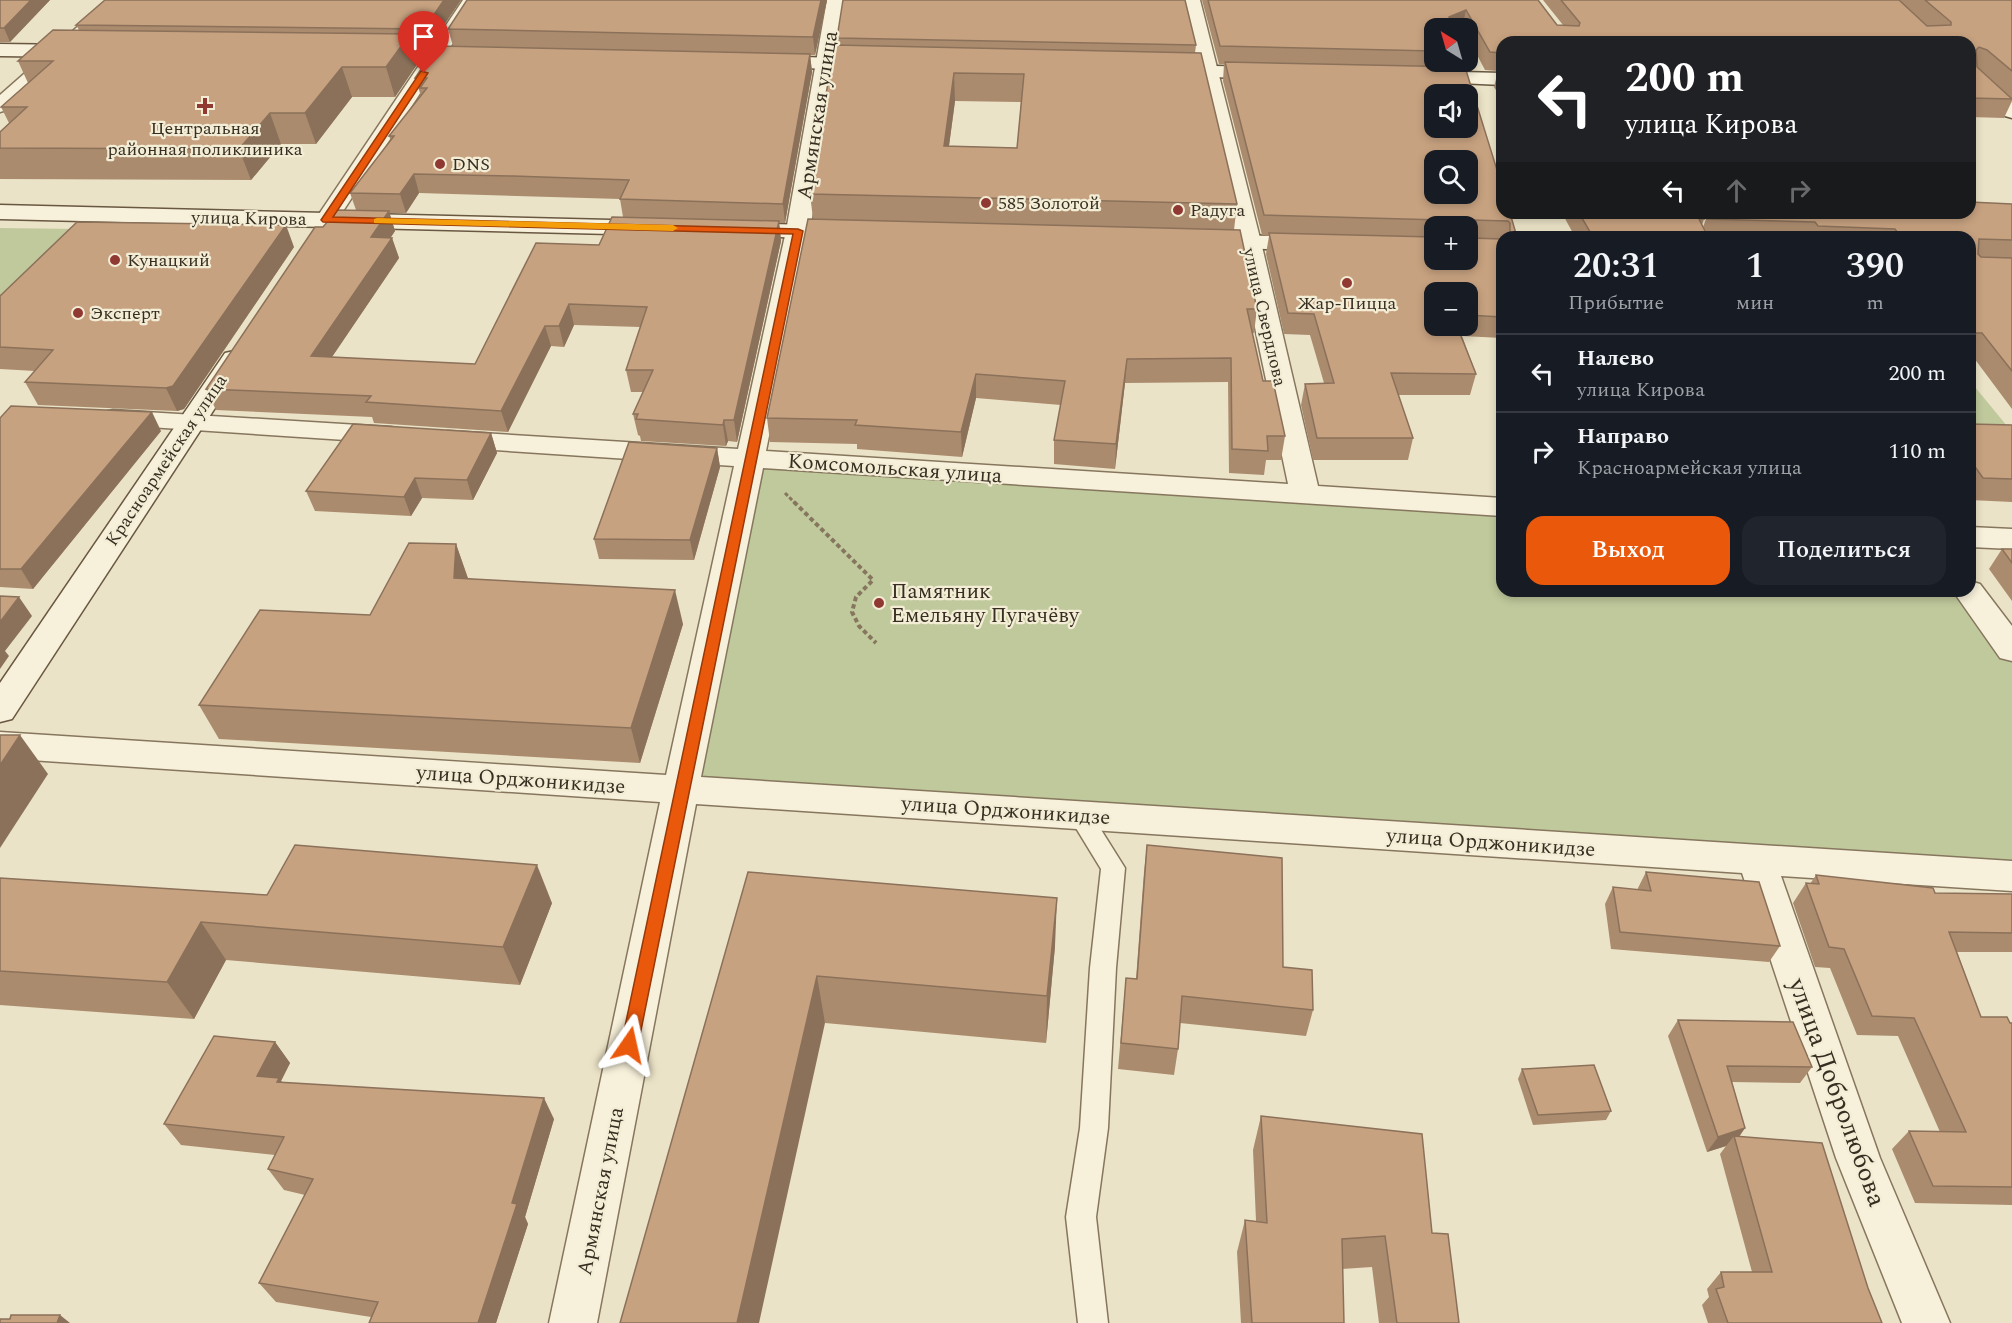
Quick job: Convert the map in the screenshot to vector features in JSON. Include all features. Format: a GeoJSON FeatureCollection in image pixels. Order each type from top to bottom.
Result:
{"type":"FeatureCollection","features":[{"type":"Feature","properties":{"kind":"street"},"geometry":{"type":"LineString","coordinates":[[0,106],[119,0]]}},
{"type":"Feature","properties":{"kind":"street"},"geometry":{"type":"LineString","coordinates":[[307,249],[437,55],[471,0]]}},
{"type":"Feature","properties":{"kind":"street","name":"Армянская улица"},"geometry":{"type":"LineString","coordinates":[[573,1323],[681,789],[798,231],[836,0]]}},
{"type":"Feature","properties":{"kind":"street","name":"улица Свердлова"},"geometry":{"type":"LineString","coordinates":[[1191,0],[1249,242],[1305,495]]}},
{"type":"Feature","properties":{"kind":"street"},"geometry":{"type":"LineString","coordinates":[[0,50],[95,51]]}},
{"type":"Feature","properties":{"kind":"street"},"geometry":{"type":"LineString","coordinates":[[354,54],[496,56]]}},
{"type":"Feature","properties":{"kind":"street"},"geometry":{"type":"LineString","coordinates":[[744,62],[898,65]]}},
{"type":"Feature","properties":{"kind":"street"},"geometry":{"type":"LineString","coordinates":[[1138,70],[1291,74]]}},
{"type":"Feature","properties":{"kind":"street"},"geometry":{"type":"LineString","coordinates":[[1408,77],[1496,79]]}},
{"type":"Feature","properties":{"kind":"street"},"geometry":{"type":"LineString","coordinates":[[1976,80],[2012,112]]}},
{"type":"Feature","properties":{"kind":"street"},"geometry":{"type":"LineString","coordinates":[[1976,92],[2012,93]]}},
{"type":"Feature","properties":{"kind":"street","name":"улица Кирова"},"geometry":{"type":"LineString","coordinates":[[0,212],[668,228]]}},
{"type":"Feature","properties":{"kind":"street"},"geometry":{"type":"LineString","coordinates":[[716,229],[869,233]]}},
{"type":"Feature","properties":{"kind":"street"},"geometry":{"type":"LineString","coordinates":[[1178,241],[1330,245]]}},
{"type":"Feature","properties":{"kind":"street","name":"Красноармейская улица"},"geometry":{"type":"LineString","coordinates":[[0,710],[249,335]]}},
{"type":"Feature","properties":{"kind":"street","name":"Комсомольская улица"},"geometry":{"type":"LineString","coordinates":[[84,417],[1496,507]]}},
{"type":"Feature","properties":{"kind":"street"},"geometry":{"type":"LineString","coordinates":[[1976,537],[2012,539]]}},
{"type":"Feature","properties":{"kind":"street"},"geometry":{"type":"LineString","coordinates":[[1973,597],[2012,650]]}},
{"type":"Feature","properties":{"kind":"street","name":"улица Орджоникидзе"},"geometry":{"type":"LineString","coordinates":[[0,745],[2012,876]]}},
{"type":"Feature","properties":{"kind":"street","name":"улица Добролюбова"},"geometry":{"type":"LineString","coordinates":[[1756,859],[1858,1158],[1926,1323]]}},
{"type":"Feature","properties":{"kind":"lane"},"geometry":{"type":"LineString","coordinates":[[1080,815],[1113,868],[1103,968],[1094,1128],[1081,1216],[1093,1323]]}},
{"type":"Feature","properties":{"kind":"path"},"geometry":{"type":"LineString","coordinates":[[750,459],[873,580],[856,594],[851,612],[858,627],[876,643]]}},
{"type":"Feature","properties":{"kind":"green space"},"geometry":{"type":"Polygon","coordinates":[[[0,228],[79,229],[0,309],[0,228]]]}},
{"type":"Feature","properties":{"kind":"green space"},"geometry":{"type":"Polygon","coordinates":[[[1976,388],[2012,432],[1976,437],[1976,388]]]}},
{"type":"Feature","properties":{"kind":"green space"},"geometry":{"type":"Polygon","coordinates":[[[750,459],[1496,507],[1496,597],[1973,597],[2012,650],[2012,876],[681,789],[750,459]]]}},
{"type":"Feature","properties":{"kind":"building"},"geometry":{"type":"Polygon","coordinates":[[[0,0],[31,0],[4,28],[0,28],[0,0]]]}},
{"type":"Feature","properties":{"kind":"building"},"geometry":{"type":"Polygon","coordinates":[[[105,0],[444,0],[424,29],[76,25],[105,0]]]}},
{"type":"Feature","properties":{"kind":"building"},"geometry":{"type":"Polygon","coordinates":[[[467,0],[821,0],[813,37],[448,29],[467,0]]]}},
{"type":"Feature","properties":{"kind":"building"},"geometry":{"type":"Polygon","coordinates":[[[843,0],[1185,0],[1196,45],[837,38],[843,0]]]}},
{"type":"Feature","properties":{"kind":"building"},"geometry":{"type":"Polygon","coordinates":[[[1208,0],[1538,0],[1557,25],[1579,26],[1580,23],[1561,0],[1899,0],[1927,26],[1951,25],[1951,22],[1925,0],[2012,0],[2012,71],[1987,50],[1979,47],[1976,50],[1976,36],[1496,36],[1496,52],[1490,52],[1478,31],[1478,18],[1471,18],[1466,10],[1449,18],[1424,18],[1424,51],[1220,46],[1208,0]]]}},
{"type":"Feature","properties":{"kind":"building"},"geometry":{"type":"Polygon","coordinates":[[[53,30],[410,34],[386,67],[342,67],[305,113],[270,113],[239,149],[0,148],[0,132],[27,107],[1,107],[53,61],[18,61],[53,30]]]}},
{"type":"Feature","properties":{"kind":"building"},"geometry":{"type":"Polygon","coordinates":[[[834,45],[1201,53],[1237,204],[810,194],[834,45]],[[954,73],[944,146],[1017,148],[1024,74],[954,73]]]}},
{"type":"Feature","properties":{"kind":"building"},"geometry":{"type":"Polygon","coordinates":[[[437,46],[810,54],[783,204],[620,199],[629,180],[513,176],[414,174],[400,194],[350,193],[394,136],[389,136],[427,88],[420,88],[427,78],[415,78],[437,46]]]}},
{"type":"Feature","properties":{"kind":"building"},"geometry":{"type":"Polygon","coordinates":[[[1976,50],[1977,67],[2012,99],[1976,98],[1976,50]]]}},
{"type":"Feature","properties":{"kind":"building"},"geometry":{"type":"Polygon","coordinates":[[[1225,62],[1424,66],[1424,72],[1467,72],[1470,84],[1424,84],[1424,138],[1478,138],[1478,109],[1496,167],[1496,219],[1512,219],[1515,231],[1510,231],[1508,221],[1478,220],[1478,216],[1424,216],[1424,220],[1264,215],[1225,62]]]}},
{"type":"Feature","properties":{"kind":"building"},"geometry":{"type":"Polygon","coordinates":[[[1976,202],[2012,204],[2012,240],[1979,239],[1978,254],[1981,257],[2012,258],[2012,371],[1982,333],[1976,333],[1976,231],[1896,231],[1895,229],[1818,226],[1815,222],[1706,219],[1976,219],[1976,202]]]}},
{"type":"Feature","properties":{"kind":"building"},"geometry":{"type":"Polygon","coordinates":[[[337,210],[389,211],[371,237],[392,238],[311,356],[475,364],[536,243],[599,245],[612,217],[779,221],[734,420],[724,420],[723,425],[636,419],[638,414],[633,414],[653,370],[626,370],[647,307],[569,304],[559,326],[545,326],[501,411],[366,402],[371,396],[206,389],[315,227],[323,227],[337,210]]]}},
{"type":"Feature","properties":{"kind":"building"},"geometry":{"type":"Polygon","coordinates":[[[808,219],[1240,230],[1257,309],[1247,309],[1263,381],[1273,381],[1285,436],[1267,436],[1268,451],[1232,449],[1231,358],[1127,359],[1116,444],[1054,440],[1065,381],[976,374],[961,432],[855,425],[857,420],[767,418],[808,219]]]}},
{"type":"Feature","properties":{"kind":"building"},"geometry":{"type":"Polygon","coordinates":[[[1582,219],[1699,219],[1705,231],[1590,231],[1582,219]]]}},
{"type":"Feature","properties":{"kind":"building"},"geometry":{"type":"Polygon","coordinates":[[[77,222],[286,225],[173,386],[166,388],[25,382],[53,350],[0,347],[0,296],[77,222]]]}},
{"type":"Feature","properties":{"kind":"building"},"geometry":{"type":"Polygon","coordinates":[[[1269,233],[1424,237],[1424,270],[1478,270],[1478,238],[1496,239],[1496,317],[1478,316],[1478,282],[1424,282],[1424,336],[1461,336],[1476,374],[1391,373],[1413,438],[1317,438],[1305,384],[1334,383],[1314,314],[1288,313],[1269,233]]]}},
{"type":"Feature","properties":{"kind":"building"},"geometry":{"type":"Polygon","coordinates":[[[11,406],[152,412],[21,569],[0,569],[0,418],[11,406]]]}},
{"type":"Feature","properties":{"kind":"building"},"geometry":{"type":"Polygon","coordinates":[[[353,424],[491,433],[467,480],[415,478],[404,497],[306,491],[353,424]]]}},
{"type":"Feature","properties":{"kind":"building"},"geometry":{"type":"Polygon","coordinates":[[[1976,424],[2012,425],[2012,479],[1983,478],[1976,468],[1976,424]]]}},
{"type":"Feature","properties":{"kind":"building"},"geometry":{"type":"Polygon","coordinates":[[[629,442],[717,448],[690,540],[594,539],[629,442]]]}},
{"type":"Feature","properties":{"kind":"building"},"geometry":{"type":"Polygon","coordinates":[[[409,543],[456,544],[454,578],[675,590],[631,728],[199,705],[260,610],[370,615],[409,543]]]}},
{"type":"Feature","properties":{"kind":"building"},"geometry":{"type":"Polygon","coordinates":[[[2002,549],[2012,549],[2012,563],[2002,549]]]}},
{"type":"Feature","properties":{"kind":"building"},"geometry":{"type":"Polygon","coordinates":[[[0,596],[19,597],[0,622],[0,596]]]}},
{"type":"Feature","properties":{"kind":"building"},"geometry":{"type":"Polygon","coordinates":[[[0,735],[20,735],[0,765],[0,735]]]}},
{"type":"Feature","properties":{"kind":"building"},"geometry":{"type":"Polygon","coordinates":[[[295,845],[537,865],[503,947],[201,922],[167,982],[0,971],[0,878],[267,895],[295,845]]]}},
{"type":"Feature","properties":{"kind":"building"},"geometry":{"type":"Polygon","coordinates":[[[1147,845],[1282,858],[1283,967],[1312,970],[1313,1010],[1182,996],[1178,1049],[1121,1043],[1126,978],[1137,979],[1147,845]]]}},
{"type":"Feature","properties":{"kind":"building"},"geometry":{"type":"Polygon","coordinates":[[[748,872],[1057,898],[1047,996],[817,976],[737,1323],[620,1323],[748,872]]]}},
{"type":"Feature","properties":{"kind":"building"},"geometry":{"type":"Polygon","coordinates":[[[1646,872],[1759,882],[1780,946],[1620,932],[1613,887],[1651,891],[1646,872]]]}},
{"type":"Feature","properties":{"kind":"building"},"geometry":{"type":"Polygon","coordinates":[[[1816,875],[1933,888],[1935,893],[2012,894],[2012,933],[1949,932],[1981,1017],[2007,1017],[2012,1023],[2012,1187],[1933,1186],[1909,1131],[1966,1132],[1914,1018],[1872,1016],[1844,949],[1829,947],[1806,883],[1819,884],[1816,875]]]}},
{"type":"Feature","properties":{"kind":"building"},"geometry":{"type":"Polygon","coordinates":[[[1678,1020],[1793,1022],[1812,1067],[1727,1066],[1745,1128],[1718,1137],[1678,1020]]]}},
{"type":"Feature","properties":{"kind":"building"},"geometry":{"type":"Polygon","coordinates":[[[214,1036],[275,1042],[257,1076],[279,1078],[277,1082],[544,1098],[512,1203],[517,1204],[478,1323],[369,1323],[378,1302],[259,1283],[313,1179],[268,1169],[284,1137],[164,1124],[214,1036]]]}},
{"type":"Feature","properties":{"kind":"building"},"geometry":{"type":"Polygon","coordinates":[[[1594,1065],[1611,1111],[1538,1115],[1522,1069],[1594,1065]]]}},
{"type":"Feature","properties":{"kind":"building"},"geometry":{"type":"Polygon","coordinates":[[[1261,1116],[1422,1134],[1432,1233],[1448,1234],[1459,1323],[1397,1323],[1385,1236],[1342,1239],[1344,1323],[1252,1323],[1245,1220],[1267,1223],[1261,1116]]]}},
{"type":"Feature","properties":{"kind":"building"},"geometry":{"type":"Polygon","coordinates":[[[1734,1136],[1822,1143],[1868,1288],[1882,1323],[1728,1323],[1716,1289],[1724,1287],[1721,1272],[1772,1272],[1734,1136]]]}},
{"type":"Feature","properties":{"kind":"building"},"geometry":{"type":"Polygon","coordinates":[[[11,1315],[60,1315],[57,1323],[0,1323],[0,1319],[10,1319],[11,1315]]]}},
{"type":"Feature","properties":{"kind":"slow traffic"},"geometry":{"type":"LineString","coordinates":[[377,221],[673,228]]}},
{"type":"Feature","properties":{"kind":"place","name":"Центральная районная поликлиника"},"geometry":{"type":"Point","coordinates":[205,106]}},
{"type":"Feature","properties":{"kind":"place","name":"DNS"},"geometry":{"type":"Point","coordinates":[440,164]}},
{"type":"Feature","properties":{"kind":"place","name":"585 Золотой"},"geometry":{"type":"Point","coordinates":[986,203]}},
{"type":"Feature","properties":{"kind":"place","name":"Радуга"},"geometry":{"type":"Point","coordinates":[1178,210]}},
{"type":"Feature","properties":{"kind":"place","name":"Кунацкий"},"geometry":{"type":"Point","coordinates":[115,260]}},
{"type":"Feature","properties":{"kind":"place","name":"Жар-Пицца"},"geometry":{"type":"Point","coordinates":[1347,283]}},
{"type":"Feature","properties":{"kind":"place","name":"Эксперт"},"geometry":{"type":"Point","coordinates":[78,313]}},
{"type":"Feature","properties":{"kind":"place","name":"Памятник Емельяну Пугачёву"},"geometry":{"type":"Point","coordinates":[879,603]}},
{"type":"Feature","properties":{"kind":"route"},"geometry":{"type":"LineString","coordinates":[[424,73],[326,220],[798,231],[629,1045]]}}]}
